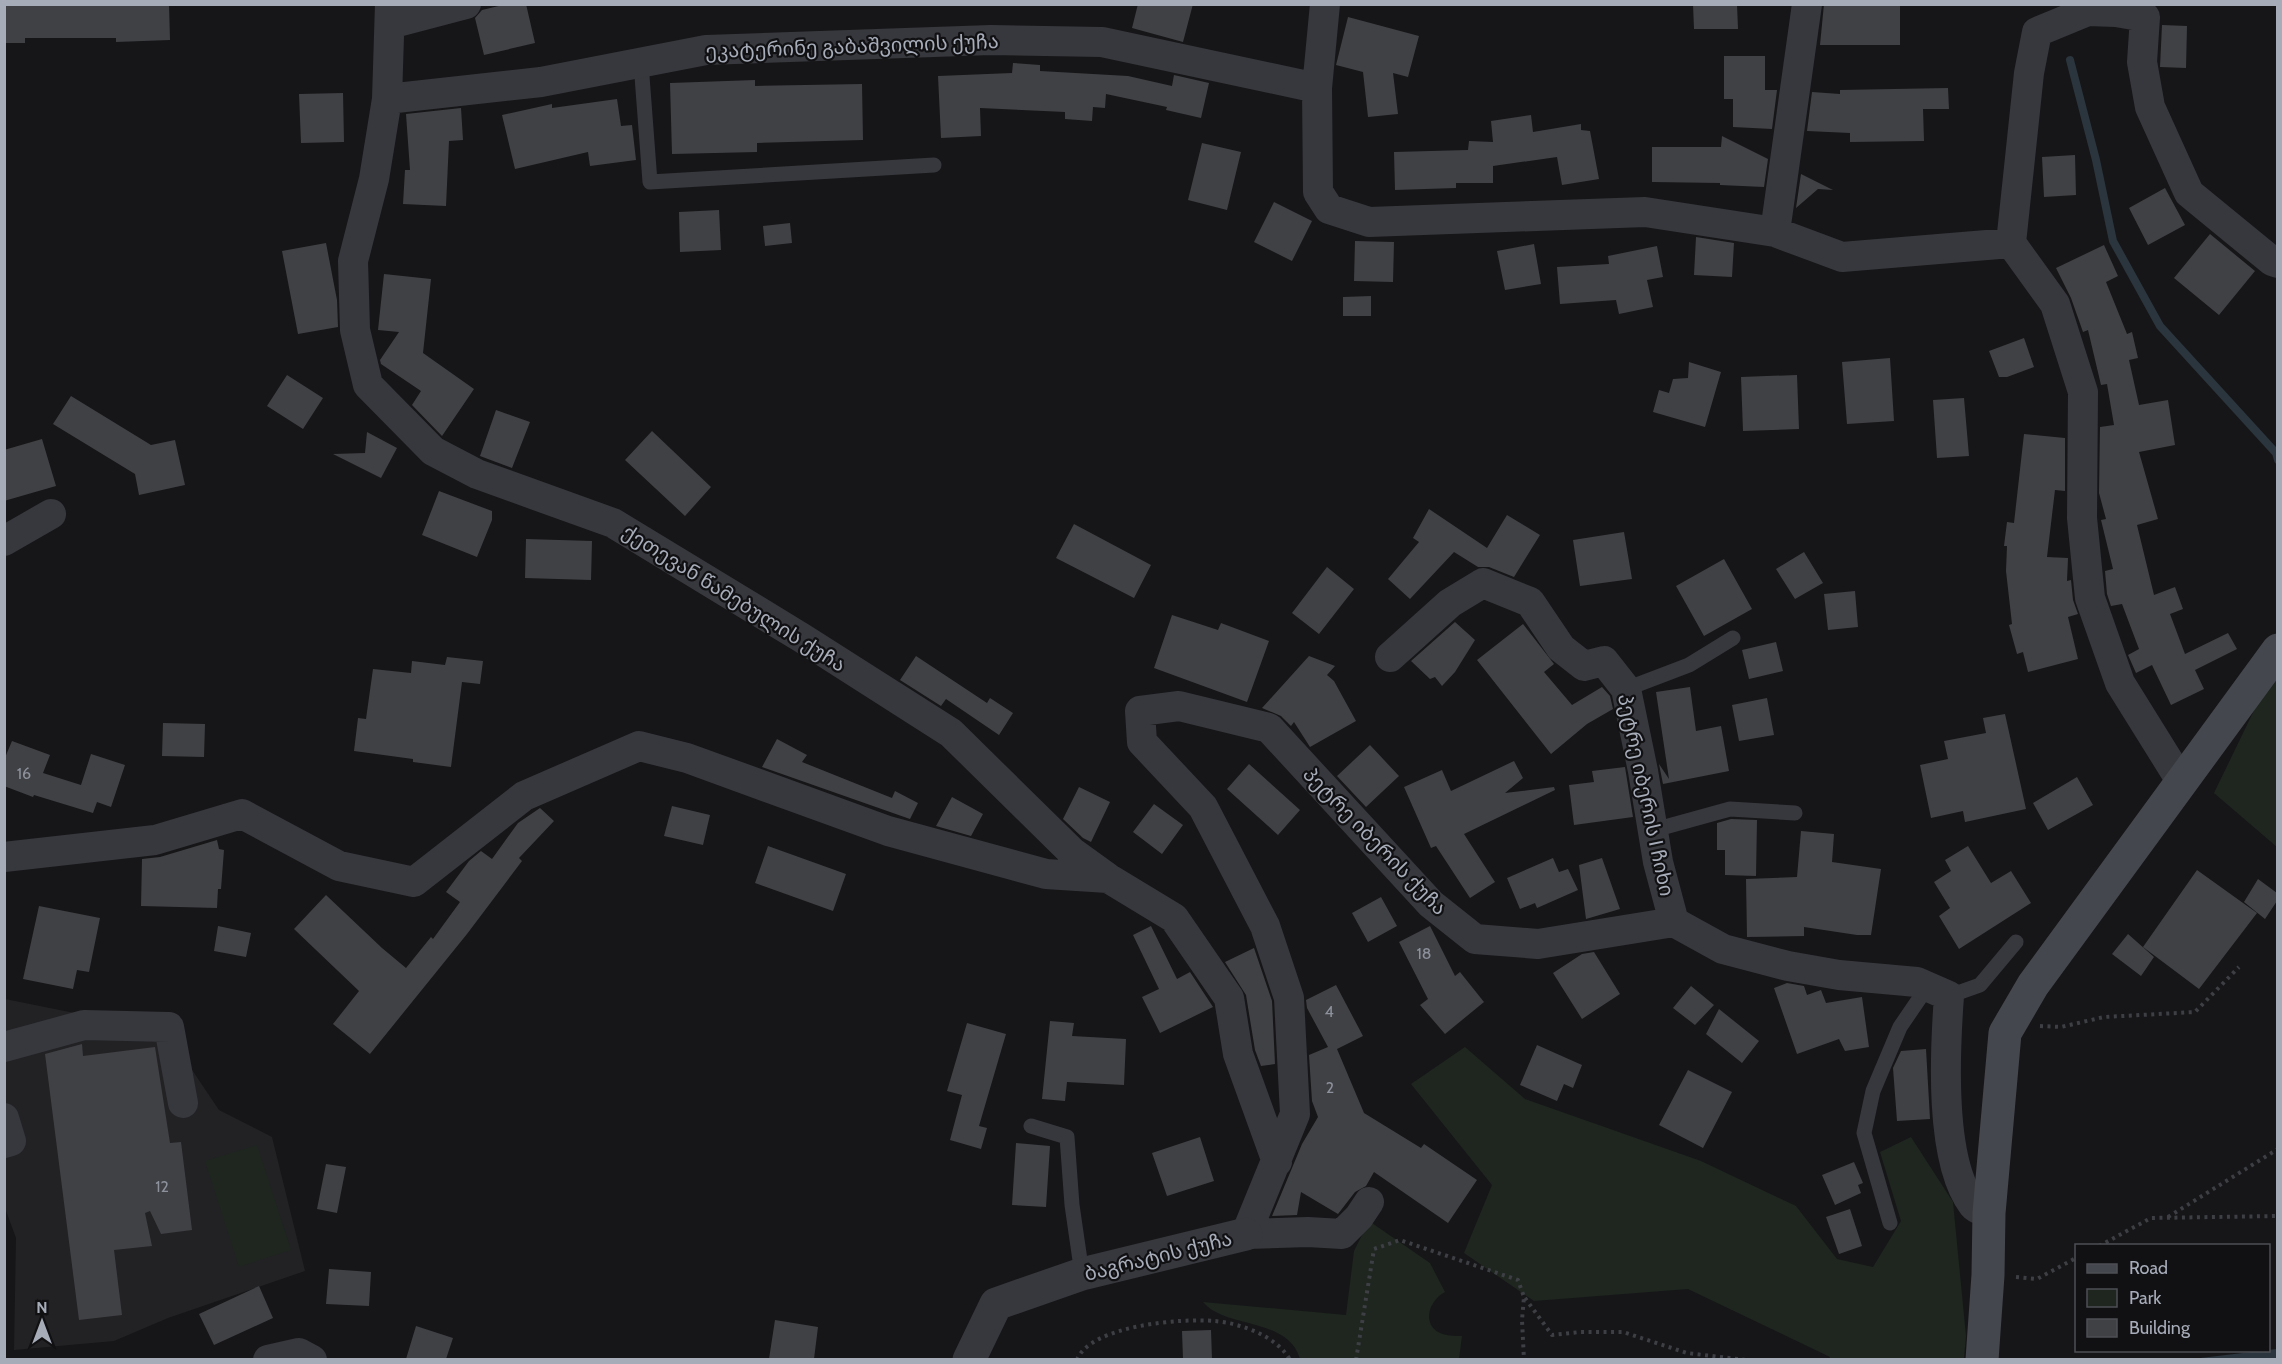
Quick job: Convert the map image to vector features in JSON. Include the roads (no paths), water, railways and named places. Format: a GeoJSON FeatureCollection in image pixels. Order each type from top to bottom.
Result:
{"type":"FeatureCollection","features":[{"type":"Feature","properties":{"kind":"main road"},"geometry":{"type":"LineString","coordinates":[[1982,1359],[1988,1275],[1989,1214],[2005,1033],[2033,985],[2277,650]]}},
{"type":"Feature","properties":{"kind":"street"},"geometry":{"type":"LineString","coordinates":[[390,14],[466,4]]}},
{"type":"Feature","properties":{"kind":"street"},"geometry":{"type":"LineString","coordinates":[[1325,4],[1317,88],[1318,192],[1329,209],[1369,222],[1645,212],[1775,232],[1842,257],[2011,243]]}},
{"type":"Feature","properties":{"kind":"street"},"geometry":{"type":"LineString","coordinates":[[1775,232],[1807,4]]}},
{"type":"Feature","properties":{"kind":"street"},"geometry":{"type":"LineString","coordinates":[[2181,781],[2120,683],[2090,598],[2082,518],[2083,392],[2055,304],[2011,243],[2029,74],[2037,32],[2088,11],[2116,12],[2151,9],[2142,62],[2150,107],[2189,193],[2277,263]]}},
{"type":"Feature","properties":{"kind":"street","name":"ქეთევან წამებულის ქუჩა"},"geometry":{"type":"LineString","coordinates":[[390,14],[387,99],[374,179],[353,261],[355,330],[368,386],[433,451],[477,474],[613,523],[802,638],[951,733],[1072,852],[1108,878],[1174,918],[1228,998],[1238,1054],[1277,1162]]}},
{"type":"Feature","properties":{"kind":"street","name":"ეკატერინე გაბაშვილის ქუჩა"},"geometry":{"type":"LineString","coordinates":[[387,99],[541,82],[706,50],[991,40],[1102,42],[1317,88]]}},
{"type":"Feature","properties":{"kind":"street"},"geometry":{"type":"LineString","coordinates":[[4,541],[51,514]]}},
{"type":"Feature","properties":{"kind":"street","name":"პეტრე იბერის I ჩიხი"},"geometry":{"type":"LineString","coordinates":[[1390,657],[1450,603],[1483,583],[1530,602],[1561,648],[1584,666],[1604,661],[1626,689],[1654,830],[1658,862],[1674,922]]}},
{"type":"Feature","properties":{"kind":"street","name":"პეტრე იბერის ქუჩა"},"geometry":{"type":"LineString","coordinates":[[1246,1234],[1295,1114],[1289,998],[1264,926],[1203,807],[1142,742],[1140,711],[1179,706],[1269,728],[1431,904],[1475,939],[1538,944],[1674,922]]}},
{"type":"Feature","properties":{"kind":"street"},"geometry":{"type":"LineString","coordinates":[[4,856],[155,840],[242,814],[339,866],[414,882],[524,796],[639,746],[687,758],[888,831],[1046,874],[1108,878]]}},
{"type":"Feature","properties":{"kind":"street"},"geometry":{"type":"LineString","coordinates":[[1674,922],[1723,949],[1788,966],[1839,975],[1917,982],[1939,991],[1950,1132],[1958,1179],[1975,1208],[1989,1214]]}},
{"type":"Feature","properties":{"kind":"street"},"geometry":{"type":"LineString","coordinates":[[4,1047],[84,1025],[169,1027],[183,1103]]}},
{"type":"Feature","properties":{"kind":"street"},"geometry":{"type":"LineString","coordinates":[[4,1118],[11,1141],[4,1143]]}},
{"type":"Feature","properties":{"kind":"street","name":"ბაგრატის ქუჩა"},"geometry":{"type":"LineString","coordinates":[[969,1359],[996,1304],[1082,1274],[1246,1234],[1308,1232],[1342,1234],[1359,1217],[1369,1202]]}},
{"type":"Feature","properties":{"kind":"street"},"geometry":{"type":"LineString","coordinates":[[268,1359],[299,1353],[312,1359]]}},
{"type":"Feature","properties":{"kind":"lane"},"geometry":{"type":"LineString","coordinates":[[641,63],[650,182],[934,165]]}},
{"type":"Feature","properties":{"kind":"lane"},"geometry":{"type":"LineString","coordinates":[[1626,689],[1689,664],[1733,638]]}},
{"type":"Feature","properties":{"kind":"lane"},"geometry":{"type":"LineString","coordinates":[[1654,830],[1730,809],[1795,813]]}},
{"type":"Feature","properties":{"kind":"lane"},"geometry":{"type":"LineString","coordinates":[[1890,1223],[1864,1133],[1873,1091],[1900,1027],[1939,991],[1980,985],[2016,942]]}},
{"type":"Feature","properties":{"kind":"lane"},"geometry":{"type":"LineString","coordinates":[[1031,1126],[1067,1137],[1072,1205],[1082,1274]]}},
{"type":"Feature","properties":{"kind":"waterway"},"geometry":{"type":"LineString","coordinates":[[2070,60],[2096,160],[2113,241],[2160,326],[2276,453],[2278,460]]}}]}
